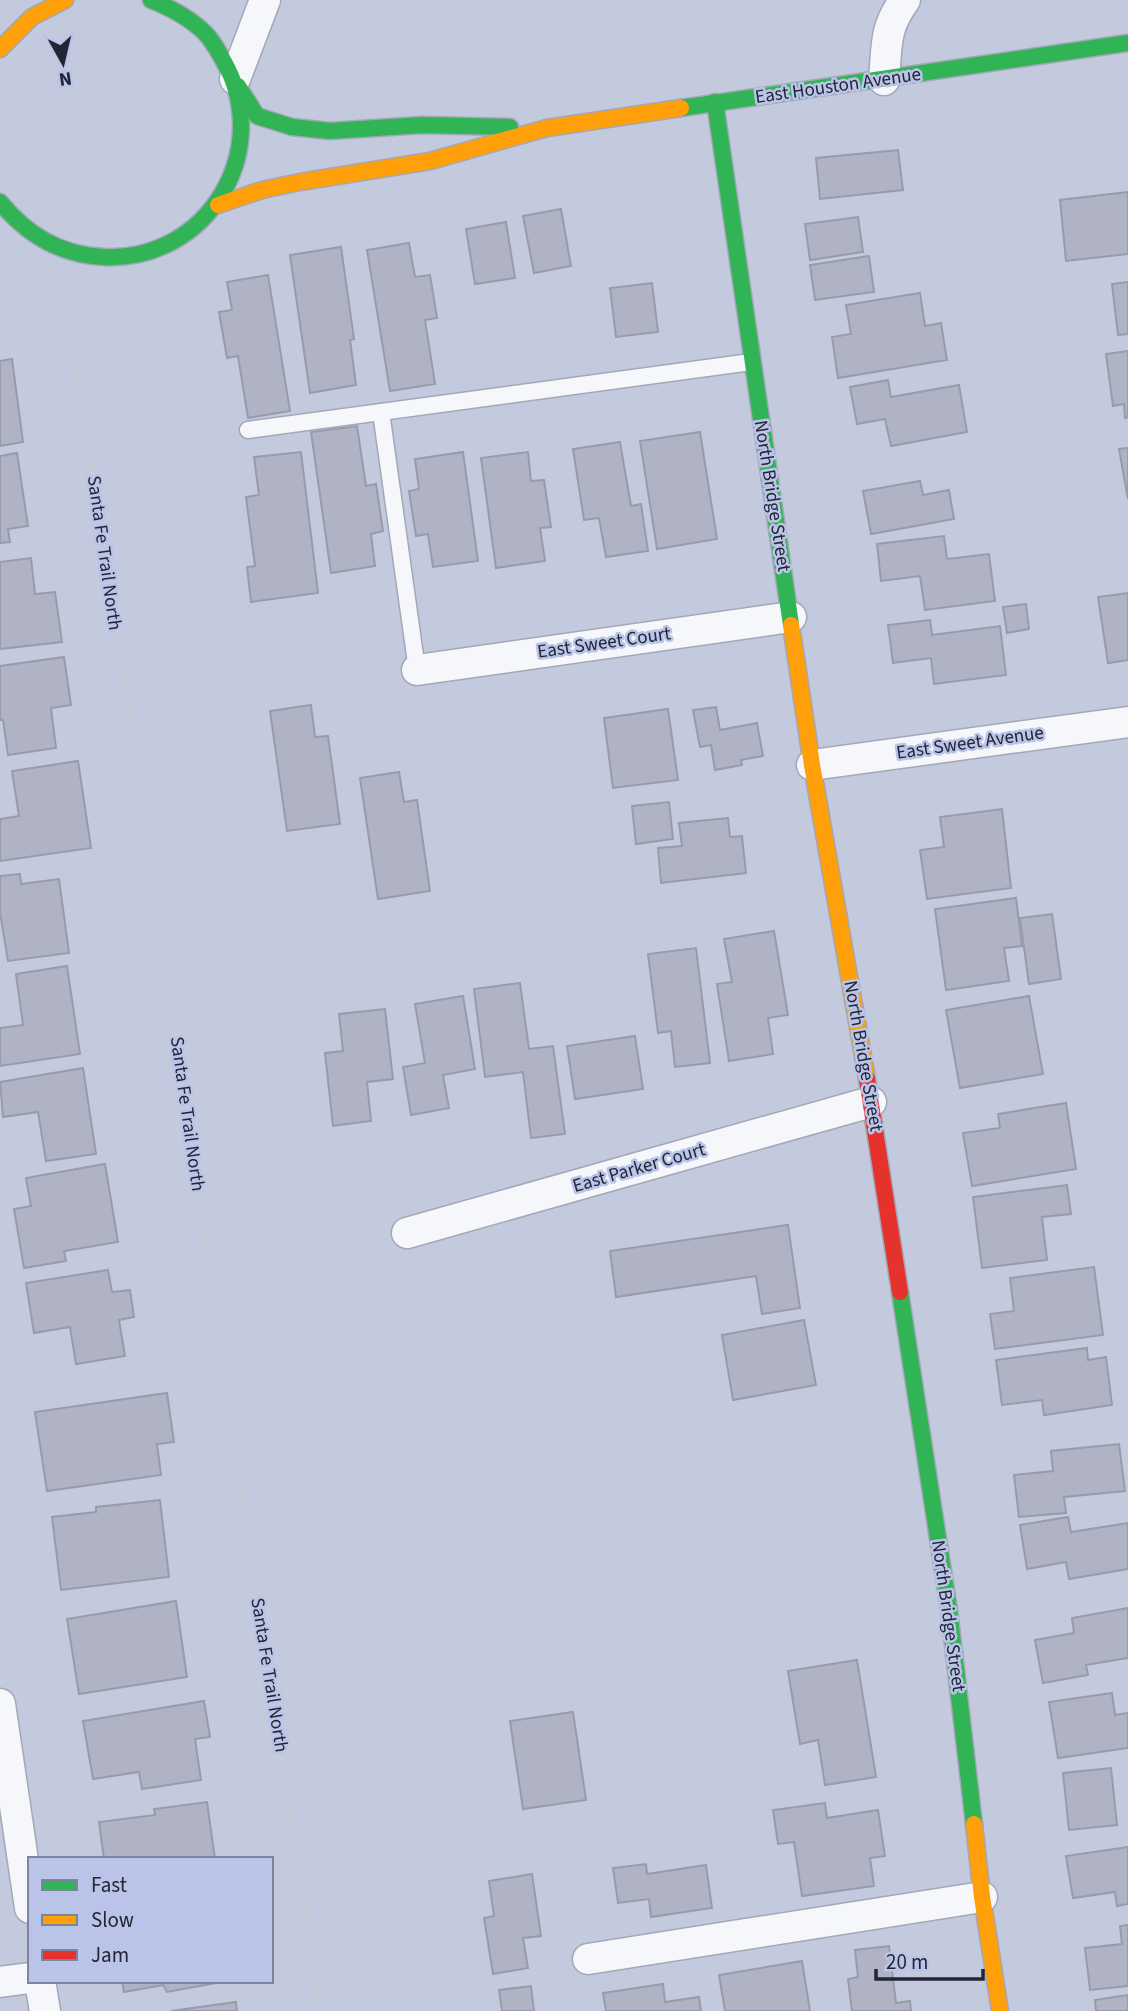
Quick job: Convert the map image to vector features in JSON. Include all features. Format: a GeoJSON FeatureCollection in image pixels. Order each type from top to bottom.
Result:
{"type":"FeatureCollection","features":[{"type":"Feature","properties":{"kind":"street"},"geometry":{"type":"LineString","coordinates":[[32,17],[33,0]]}},
{"type":"Feature","properties":{"kind":"street"},"geometry":{"type":"LineString","coordinates":[[0,49],[32,17],[65,0]]}},
{"type":"Feature","properties":{"kind":"street"},"geometry":{"type":"LineString","coordinates":[[0,202],[6,216],[58,250],[102,260],[146,255],[186,236],[218,205],[237,168],[244,127],[236,83],[265,0]]}},
{"type":"Feature","properties":{"kind":"street"},"geometry":{"type":"LineString","coordinates":[[884,80],[888,28],[894,14],[905,0]]}},
{"type":"Feature","properties":{"kind":"street","name":"East Houston Avenue"},"geometry":{"type":"LineString","coordinates":[[175,4],[212,40],[257,116],[292,127],[330,131],[422,125],[547,128]]}},
{"type":"Feature","properties":{"kind":"street","name":"East Houston Avenue"},"geometry":{"type":"LineString","coordinates":[[218,205],[262,190],[300,182],[430,161],[547,128],[1128,43]]}},
{"type":"Feature","properties":{"kind":"street","name":"North Bridge Street"},"geometry":{"type":"LineString","coordinates":[[715,102],[812,765],[871,1102],[949,1610],[982,1897],[1000,2011]]}},
{"type":"Feature","properties":{"kind":"street","name":"East Sweet Court"},"geometry":{"type":"LineString","coordinates":[[417,670],[791,617]]}},
{"type":"Feature","properties":{"kind":"street","name":"East Sweet Avenue"},"geometry":{"type":"LineString","coordinates":[[812,765],[1128,722]]}},
{"type":"Feature","properties":{"kind":"street","name":"East Parker Court"},"geometry":{"type":"LineString","coordinates":[[407,1233],[871,1102]]}},
{"type":"Feature","properties":{"kind":"street"},"geometry":{"type":"LineString","coordinates":[[0,1704],[28,1894]]}},
{"type":"Feature","properties":{"kind":"street"},"geometry":{"type":"LineString","coordinates":[[588,1959],[982,1897]]}},
{"type":"Feature","properties":{"kind":"street"},"geometry":{"type":"LineString","coordinates":[[0,1982],[28,1978]]}},
{"type":"Feature","properties":{"kind":"street"},"geometry":{"type":"LineString","coordinates":[[40,1983],[45,2011]]}},
{"type":"Feature","properties":{"kind":"lane"},"geometry":{"type":"LineString","coordinates":[[248,430],[751,362]]}},
{"type":"Feature","properties":{"kind":"lane"},"geometry":{"type":"LineString","coordinates":[[382,412],[417,670]]}},
{"type":"Feature","properties":{"kind":"path","name":"Santa Fe Trail North"},"geometry":{"type":"LineString","coordinates":[[41,275],[72,347],[82,402],[138,765],[207,1262],[320,2011]]}},
{"type":"Feature","properties":{"kind":"path"},"geometry":{"type":"LineString","coordinates":[[207,1262],[407,1233]]}},
{"type":"Feature","properties":{"kind":"building"},"geometry":{"type":"Polygon","coordinates":[[[898,150],[903,190],[820,199],[816,158],[898,150]]]}},
{"type":"Feature","properties":{"kind":"building"},"geometry":{"type":"Polygon","coordinates":[[[1128,192],[1128,254],[1066,261],[1060,200],[1128,192]]]}},
{"type":"Feature","properties":{"kind":"building"},"geometry":{"type":"Polygon","coordinates":[[[561,209],[571,266],[534,273],[523,216],[561,209]]]}},
{"type":"Feature","properties":{"kind":"building"},"geometry":{"type":"Polygon","coordinates":[[[858,217],[863,252],[810,260],[805,224],[858,217]]]}},
{"type":"Feature","properties":{"kind":"building"},"geometry":{"type":"Polygon","coordinates":[[[506,222],[515,278],[475,284],[466,229],[506,222]]]}},
{"type":"Feature","properties":{"kind":"building"},"geometry":{"type":"Polygon","coordinates":[[[409,243],[415,277],[430,275],[437,318],[425,320],[435,384],[390,391],[367,250],[409,243]]]}},
{"type":"Feature","properties":{"kind":"building"},"geometry":{"type":"Polygon","coordinates":[[[341,247],[354,339],[350,340],[356,385],[310,393],[290,255],[341,247]]]}},
{"type":"Feature","properties":{"kind":"building"},"geometry":{"type":"Polygon","coordinates":[[[869,256],[874,292],[815,300],[810,265],[869,256]]]}},
{"type":"Feature","properties":{"kind":"building"},"geometry":{"type":"Polygon","coordinates":[[[268,275],[290,411],[248,418],[238,356],[227,358],[219,312],[232,310],[227,282],[268,275]]]}},
{"type":"Feature","properties":{"kind":"building"},"geometry":{"type":"Polygon","coordinates":[[[1128,282],[1128,334],[1118,335],[1112,284],[1128,282]]]}},
{"type":"Feature","properties":{"kind":"building"},"geometry":{"type":"Polygon","coordinates":[[[652,283],[658,332],[616,337],[610,288],[652,283]]]}},
{"type":"Feature","properties":{"kind":"building"},"geometry":{"type":"Polygon","coordinates":[[[920,293],[925,326],[941,323],[947,360],[838,378],[832,337],[851,334],[846,305],[920,293]]]}},
{"type":"Feature","properties":{"kind":"building"},"geometry":{"type":"Polygon","coordinates":[[[1128,351],[1128,417],[1125,418],[1124,404],[1113,406],[1106,354],[1128,351]]]}},
{"type":"Feature","properties":{"kind":"building"},"geometry":{"type":"Polygon","coordinates":[[[12,359],[23,442],[0,446],[0,361],[12,359]]]}},
{"type":"Feature","properties":{"kind":"building"},"geometry":{"type":"Polygon","coordinates":[[[888,380],[891,397],[959,385],[967,432],[891,446],[885,419],[857,424],[850,387],[888,380]]]}},
{"type":"Feature","properties":{"kind":"building"},"geometry":{"type":"Polygon","coordinates":[[[357,426],[366,486],[376,484],[383,531],[371,534],[375,566],[331,573],[311,432],[357,426]]]}},
{"type":"Feature","properties":{"kind":"building"},"geometry":{"type":"Polygon","coordinates":[[[700,432],[717,539],[657,549],[640,441],[700,432]]]}},
{"type":"Feature","properties":{"kind":"building"},"geometry":{"type":"Polygon","coordinates":[[[620,442],[631,506],[641,504],[648,551],[606,557],[599,518],[584,520],[573,449],[620,442]]]}},
{"type":"Feature","properties":{"kind":"building"},"geometry":{"type":"Polygon","coordinates":[[[1128,448],[1128,499],[1119,449],[1128,448]]]}},
{"type":"Feature","properties":{"kind":"building"},"geometry":{"type":"Polygon","coordinates":[[[301,452],[318,593],[251,602],[247,567],[255,566],[246,497],[259,495],[254,457],[301,452]]]}},
{"type":"Feature","properties":{"kind":"building"},"geometry":{"type":"Polygon","coordinates":[[[463,452],[478,561],[433,567],[428,534],[416,536],[409,491],[419,489],[415,459],[463,452]]]}},
{"type":"Feature","properties":{"kind":"building"},"geometry":{"type":"Polygon","coordinates":[[[528,452],[531,481],[544,480],[551,527],[540,528],[545,561],[496,568],[481,458],[528,452]]]}},
{"type":"Feature","properties":{"kind":"building"},"geometry":{"type":"Polygon","coordinates":[[[17,453],[28,526],[8,529],[10,542],[0,543],[0,456],[17,453]]]}},
{"type":"Feature","properties":{"kind":"building"},"geometry":{"type":"Polygon","coordinates":[[[920,481],[923,495],[949,490],[954,519],[871,534],[863,491],[920,481]]]}},
{"type":"Feature","properties":{"kind":"building"},"geometry":{"type":"Polygon","coordinates":[[[944,536],[947,559],[989,554],[995,601],[925,610],[920,576],[881,581],[877,544],[944,536]]]}},
{"type":"Feature","properties":{"kind":"building"},"geometry":{"type":"Polygon","coordinates":[[[31,558],[35,594],[55,592],[62,642],[0,649],[0,562],[31,558]]]}},
{"type":"Feature","properties":{"kind":"building"},"geometry":{"type":"Polygon","coordinates":[[[1128,593],[1128,660],[1108,663],[1098,597],[1128,593]]]}},
{"type":"Feature","properties":{"kind":"building"},"geometry":{"type":"Polygon","coordinates":[[[1026,604],[1029,629],[1007,633],[1003,607],[1026,604]]]}},
{"type":"Feature","properties":{"kind":"building"},"geometry":{"type":"Polygon","coordinates":[[[930,620],[932,635],[1000,626],[1006,675],[934,684],[931,658],[893,663],[888,625],[930,620]]]}},
{"type":"Feature","properties":{"kind":"building"},"geometry":{"type":"Polygon","coordinates":[[[64,657],[71,705],[51,708],[56,748],[8,755],[3,720],[0,720],[0,666],[64,657]]]}},
{"type":"Feature","properties":{"kind":"building"},"geometry":{"type":"Polygon","coordinates":[[[311,705],[315,737],[328,736],[340,824],[287,831],[270,711],[311,705]]]}},
{"type":"Feature","properties":{"kind":"building"},"geometry":{"type":"Polygon","coordinates":[[[716,707],[720,730],[757,723],[763,756],[741,760],[742,765],[715,770],[711,745],[700,747],[693,710],[716,707]]]}},
{"type":"Feature","properties":{"kind":"building"},"geometry":{"type":"Polygon","coordinates":[[[668,709],[678,780],[613,788],[604,718],[668,709]]]}},
{"type":"Feature","properties":{"kind":"building"},"geometry":{"type":"Polygon","coordinates":[[[78,761],[91,848],[0,861],[0,819],[19,816],[12,771],[78,761]]]}},
{"type":"Feature","properties":{"kind":"building"},"geometry":{"type":"Polygon","coordinates":[[[399,772],[404,802],[417,800],[430,891],[378,899],[360,778],[399,772]]]}},
{"type":"Feature","properties":{"kind":"building"},"geometry":{"type":"Polygon","coordinates":[[[669,802],[673,839],[636,844],[632,806],[669,802]]]}},
{"type":"Feature","properties":{"kind":"building"},"geometry":{"type":"Polygon","coordinates":[[[1002,809],[1011,888],[927,899],[920,850],[944,847],[940,817],[1002,809]]]}},
{"type":"Feature","properties":{"kind":"building"},"geometry":{"type":"Polygon","coordinates":[[[728,818],[730,837],[742,836],[746,873],[661,883],[658,848],[682,846],[679,823],[728,818]]]}},
{"type":"Feature","properties":{"kind":"building"},"geometry":{"type":"Polygon","coordinates":[[[20,874],[21,884],[59,879],[69,953],[8,961],[0,913],[0,876],[20,874]]]}},
{"type":"Feature","properties":{"kind":"building"},"geometry":{"type":"Polygon","coordinates":[[[1016,898],[1022,946],[1004,948],[1009,981],[946,990],[935,909],[1016,898]]]}},
{"type":"Feature","properties":{"kind":"building"},"geometry":{"type":"Polygon","coordinates":[[[1052,914],[1061,979],[1029,984],[1020,918],[1052,914]]]}},
{"type":"Feature","properties":{"kind":"building"},"geometry":{"type":"Polygon","coordinates":[[[774,931],[788,1015],[768,1018],[773,1054],[729,1061],[717,984],[732,982],[724,939],[774,931]]]}},
{"type":"Feature","properties":{"kind":"building"},"geometry":{"type":"Polygon","coordinates":[[[696,948],[710,1063],[675,1067],[671,1031],[658,1033],[648,954],[696,948]]]}},
{"type":"Feature","properties":{"kind":"building"},"geometry":{"type":"Polygon","coordinates":[[[67,966],[80,1054],[0,1066],[0,1028],[23,1025],[16,974],[67,966]]]}},
{"type":"Feature","properties":{"kind":"building"},"geometry":{"type":"Polygon","coordinates":[[[520,983],[529,1049],[553,1046],[565,1134],[531,1138],[523,1072],[485,1077],[474,989],[520,983]]]}},
{"type":"Feature","properties":{"kind":"building"},"geometry":{"type":"Polygon","coordinates":[[[463,996],[475,1069],[443,1075],[449,1108],[411,1115],[403,1067],[425,1063],[415,1004],[463,996]]]}},
{"type":"Feature","properties":{"kind":"building"},"geometry":{"type":"Polygon","coordinates":[[[1029,996],[1043,1074],[960,1088],[946,1010],[1029,996]]]}},
{"type":"Feature","properties":{"kind":"building"},"geometry":{"type":"Polygon","coordinates":[[[385,1009],[393,1079],[367,1082],[371,1121],[333,1126],[325,1053],[343,1051],[339,1014],[385,1009]]]}},
{"type":"Feature","properties":{"kind":"building"},"geometry":{"type":"Polygon","coordinates":[[[635,1036],[643,1089],[575,1099],[567,1046],[635,1036]]]}},
{"type":"Feature","properties":{"kind":"building"},"geometry":{"type":"Polygon","coordinates":[[[83,1068],[96,1154],[46,1161],[38,1112],[3,1117],[0,1082],[83,1068]]]}},
{"type":"Feature","properties":{"kind":"building"},"geometry":{"type":"Polygon","coordinates":[[[1066,1103],[1076,1169],[972,1186],[963,1133],[1000,1128],[998,1114],[1066,1103]]]}},
{"type":"Feature","properties":{"kind":"building"},"geometry":{"type":"Polygon","coordinates":[[[105,1164],[118,1242],[64,1251],[66,1261],[24,1268],[14,1209],[31,1206],[26,1178],[105,1164]]]}},
{"type":"Feature","properties":{"kind":"building"},"geometry":{"type":"Polygon","coordinates":[[[1067,1185],[1071,1214],[1042,1217],[1047,1260],[982,1268],[973,1197],[1067,1185]]]}},
{"type":"Feature","properties":{"kind":"building"},"geometry":{"type":"Polygon","coordinates":[[[788,1225],[800,1308],[762,1314],[756,1276],[616,1297],[610,1251],[788,1225]]]}},
{"type":"Feature","properties":{"kind":"building"},"geometry":{"type":"Polygon","coordinates":[[[1094,1267],[1103,1335],[995,1349],[990,1314],[1014,1311],[1010,1278],[1094,1267]]]}},
{"type":"Feature","properties":{"kind":"building"},"geometry":{"type":"Polygon","coordinates":[[[108,1270],[112,1292],[130,1290],[134,1317],[119,1320],[125,1356],[76,1364],[70,1327],[34,1333],[26,1283],[108,1270]]]}},
{"type":"Feature","properties":{"kind":"building"},"geometry":{"type":"Polygon","coordinates":[[[804,1320],[816,1385],[733,1400],[722,1335],[804,1320]]]}},
{"type":"Feature","properties":{"kind":"building"},"geometry":{"type":"Polygon","coordinates":[[[1087,1348],[1088,1360],[1106,1357],[1112,1405],[1044,1415],[1042,1400],[1002,1405],[996,1360],[1087,1348]]]}},
{"type":"Feature","properties":{"kind":"building"},"geometry":{"type":"Polygon","coordinates":[[[167,1393],[174,1442],[157,1444],[161,1475],[47,1491],[35,1412],[167,1393]]]}},
{"type":"Feature","properties":{"kind":"building"},"geometry":{"type":"Polygon","coordinates":[[[1119,1444],[1125,1491],[1064,1497],[1066,1513],[1019,1517],[1014,1475],[1053,1471],[1051,1451],[1119,1444]]]}},
{"type":"Feature","properties":{"kind":"building"},"geometry":{"type":"Polygon","coordinates":[[[160,1500],[169,1577],[61,1590],[52,1517],[96,1512],[96,1507],[160,1500]]]}},
{"type":"Feature","properties":{"kind":"building"},"geometry":{"type":"Polygon","coordinates":[[[1068,1517],[1071,1532],[1128,1523],[1128,1569],[1069,1579],[1066,1562],[1027,1569],[1020,1525],[1068,1517]]]}},
{"type":"Feature","properties":{"kind":"building"},"geometry":{"type":"Polygon","coordinates":[[[176,1601],[187,1677],[79,1694],[67,1619],[176,1601]]]}},
{"type":"Feature","properties":{"kind":"building"},"geometry":{"type":"Polygon","coordinates":[[[1128,1608],[1128,1658],[1086,1665],[1088,1675],[1043,1683],[1035,1640],[1074,1633],[1072,1618],[1128,1608]]]}},
{"type":"Feature","properties":{"kind":"building"},"geometry":{"type":"Polygon","coordinates":[[[857,1660],[876,1777],[825,1785],[818,1740],[800,1744],[788,1671],[857,1660]]]}},
{"type":"Feature","properties":{"kind":"building"},"geometry":{"type":"Polygon","coordinates":[[[1112,1693],[1115,1715],[1128,1713],[1128,1748],[1058,1758],[1049,1702],[1112,1693]]]}},
{"type":"Feature","properties":{"kind":"building"},"geometry":{"type":"Polygon","coordinates":[[[204,1701],[210,1737],[195,1739],[201,1780],[142,1789],[139,1772],[93,1779],[83,1721],[204,1701]]]}},
{"type":"Feature","properties":{"kind":"building"},"geometry":{"type":"Polygon","coordinates":[[[573,1712],[586,1800],[523,1809],[510,1721],[573,1712]]]}},
{"type":"Feature","properties":{"kind":"building"},"geometry":{"type":"Polygon","coordinates":[[[1111,1768],[1117,1825],[1069,1830],[1063,1773],[1111,1768]]]}},
{"type":"Feature","properties":{"kind":"building"},"geometry":{"type":"Polygon","coordinates":[[[207,1802],[215,1857],[104,1857],[99,1822],[155,1815],[154,1809],[207,1802]]]}},
{"type":"Feature","properties":{"kind":"building"},"geometry":{"type":"Polygon","coordinates":[[[825,1803],[827,1818],[878,1810],[885,1856],[870,1858],[874,1886],[802,1896],[794,1842],[778,1844],[773,1810],[825,1803]]]}},
{"type":"Feature","properties":{"kind":"building"},"geometry":{"type":"Polygon","coordinates":[[[1128,1847],[1128,1904],[1117,1906],[1115,1892],[1073,1898],[1066,1856],[1128,1847]]]}},
{"type":"Feature","properties":{"kind":"building"},"geometry":{"type":"Polygon","coordinates":[[[646,1864],[647,1874],[706,1865],[712,1908],[651,1917],[649,1899],[618,1903],[613,1868],[646,1864]]]}},
{"type":"Feature","properties":{"kind":"building"},"geometry":{"type":"Polygon","coordinates":[[[532,1874],[541,1936],[523,1938],[528,1968],[493,1974],[484,1918],[494,1916],[489,1881],[532,1874]]]}},
{"type":"Feature","properties":{"kind":"building"},"geometry":{"type":"Polygon","coordinates":[[[1128,1925],[1128,1986],[1090,1990],[1085,1948],[1122,1944],[1120,1926],[1128,1925]]]}},
{"type":"Feature","properties":{"kind":"building"},"geometry":{"type":"Polygon","coordinates":[[[889,1946],[896,2003],[910,2001],[911,2011],[852,2011],[848,1979],[858,1977],[855,1950],[889,1946]]]}},
{"type":"Feature","properties":{"kind":"building"},"geometry":{"type":"Polygon","coordinates":[[[802,1961],[810,2011],[725,2011],[719,1975],[802,1961]]]}},
{"type":"Feature","properties":{"kind":"building"},"geometry":{"type":"Polygon","coordinates":[[[122,1983],[216,1983],[167,1992],[163,1985],[124,1992],[122,1983]]]}},
{"type":"Feature","properties":{"kind":"building"},"geometry":{"type":"Polygon","coordinates":[[[663,1984],[665,2002],[699,1997],[701,2011],[606,2011],[603,1993],[663,1984]]]}},
{"type":"Feature","properties":{"kind":"building"},"geometry":{"type":"Polygon","coordinates":[[[531,1986],[534,2011],[502,2011],[499,1990],[531,1986]]]}},
{"type":"Feature","properties":{"kind":"building"},"geometry":{"type":"Polygon","coordinates":[[[1128,1995],[1128,2011],[1096,2011],[1095,2000],[1128,1995]]]}},
{"type":"Feature","properties":{"kind":"building"},"geometry":{"type":"Polygon","coordinates":[[[236,2002],[237,2011],[171,2011],[236,2002]]]}},
{"type":"Feature","properties":{"kind":"traffic: fast"},"geometry":{"type":"LineString","coordinates":[[0,202],[22,225],[46,242],[74,252],[104,257],[141,254],[174,241],[201,220],[222,194],[236,163],[241,129],[237,94],[223,60],[208,36],[187,18],[151,0]]}},
{"type":"Feature","properties":{"kind":"traffic: fast"},"geometry":{"type":"LineString","coordinates":[[681,108],[1128,43]]}},
{"type":"Feature","properties":{"kind":"traffic: fast"},"geometry":{"type":"LineString","coordinates":[[238,86],[257,116],[292,127],[330,131],[422,125],[510,127]]}},
{"type":"Feature","properties":{"kind":"traffic: fast"},"geometry":{"type":"LineString","coordinates":[[715,102],[791,625]]}},
{"type":"Feature","properties":{"kind":"traffic: fast"},"geometry":{"type":"LineString","coordinates":[[900,1292],[949,1610],[974,1824]]}},
{"type":"Feature","properties":{"kind":"traffic: slow"},"geometry":{"type":"LineString","coordinates":[[0,49],[32,17],[65,0]]}},
{"type":"Feature","properties":{"kind":"traffic: slow"},"geometry":{"type":"LineString","coordinates":[[218,205],[262,190],[300,182],[430,161],[547,128],[681,108]]}},
{"type":"Feature","properties":{"kind":"traffic: slow"},"geometry":{"type":"LineString","coordinates":[[791,625],[812,765],[867,1079]]}},
{"type":"Feature","properties":{"kind":"traffic: slow"},"geometry":{"type":"LineString","coordinates":[[974,1824],[982,1897],[1000,2011]]}},
{"type":"Feature","properties":{"kind":"traffic: jam"},"geometry":{"type":"LineString","coordinates":[[867,1079],[900,1292]]}}]}
